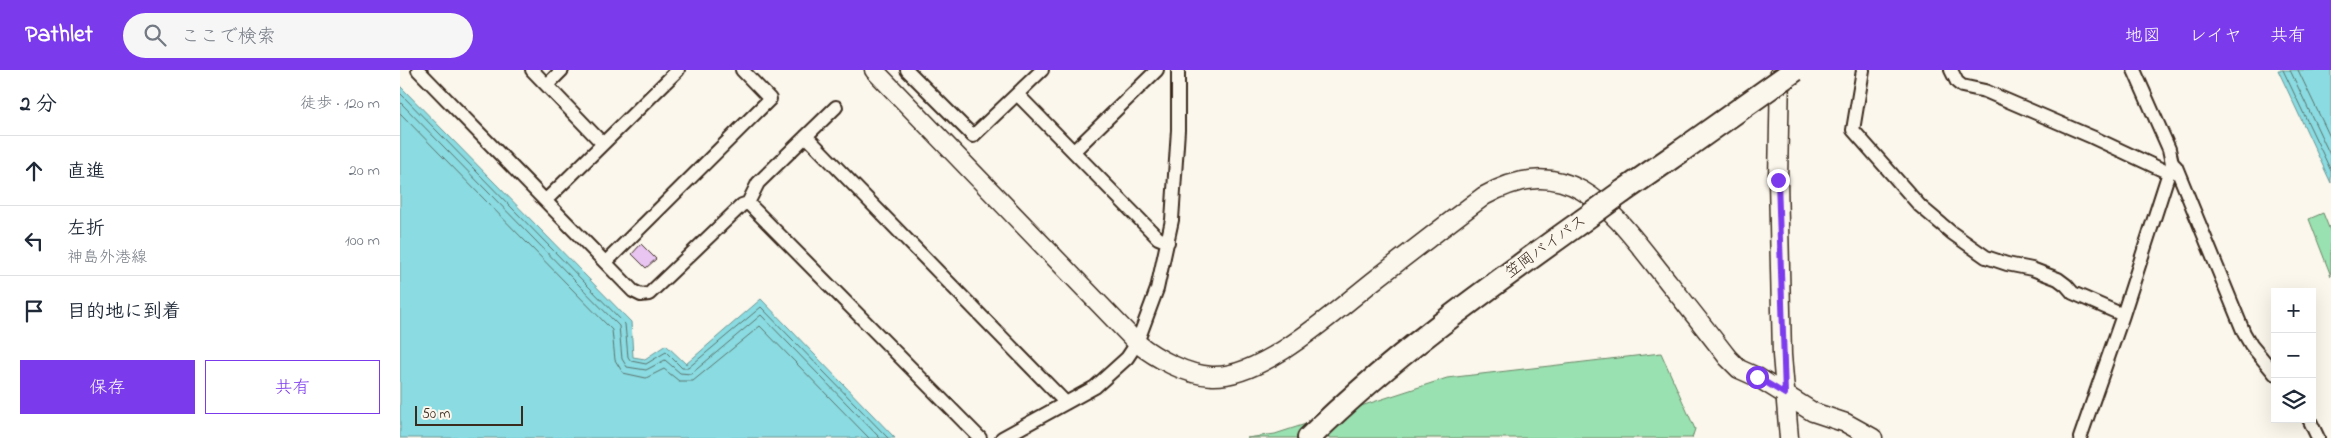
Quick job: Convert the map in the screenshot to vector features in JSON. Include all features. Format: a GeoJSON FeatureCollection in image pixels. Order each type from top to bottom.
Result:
{"type":"FeatureCollection","features":[{"type":"Feature","properties":{"kind":"highway","name":"笠岡バイパス"},"geometry":{"type":"LineString","coordinates":[[1309,438],[1418,340],[1622,192],[1795,70]]}},
{"type":"Feature","properties":{"kind":"street"},"geometry":{"type":"LineString","coordinates":[[418,70],[633,291],[641,294],[649,294],[742,205],[748,203],[758,183],[836,107]]}},
{"type":"Feature","properties":{"kind":"street"},"geometry":{"type":"LineString","coordinates":[[532,70],[603,144]]}},
{"type":"Feature","properties":{"kind":"street"},"geometry":{"type":"LineString","coordinates":[[547,85],[562,70]]}},
{"type":"Feature","properties":{"kind":"street"},"geometry":{"type":"LineString","coordinates":[[546,200],[678,70]]}},
{"type":"Feature","properties":{"kind":"street"},"geometry":{"type":"LineString","coordinates":[[606,262],[770,99],[742,70]]}},
{"type":"Feature","properties":{"kind":"street"},"geometry":{"type":"LineString","coordinates":[[874,70],[1136,342],[1152,355],[1189,371],[1212,376],[1239,372],[1292,345],[1484,196],[1502,186],[1525,180],[1554,180],[1579,189],[1604,205],[1641,247],[1728,358],[1739,369],[1813,412],[1846,423],[1874,438]]}},
{"type":"Feature","properties":{"kind":"street"},"geometry":{"type":"LineString","coordinates":[[915,73],[973,136],[1042,70]]}},
{"type":"Feature","properties":{"kind":"street"},"geometry":{"type":"LineString","coordinates":[[1074,151],[1157,70]]}},
{"type":"Feature","properties":{"kind":"street"},"geometry":{"type":"LineString","coordinates":[[1002,438],[1095,388],[1127,358],[1136,342],[1157,289],[1172,220],[1180,70]]}},
{"type":"Feature","properties":{"kind":"street"},"geometry":{"type":"LineString","coordinates":[[1780,70],[1778,180],[1788,438]]}},
{"type":"Feature","properties":{"kind":"street"},"geometry":{"type":"LineString","coordinates":[[1863,70],[1853,130],[1920,206],[1952,233],[1986,257],[2032,269],[2058,279],[2073,293],[2123,315]]}},
{"type":"Feature","properties":{"kind":"street"},"geometry":{"type":"LineString","coordinates":[[1951,70],[1957,82],[1962,86],[1992,94],[2092,137],[2171,168],[2176,167],[2244,333],[2251,345],[2271,369]]}},
{"type":"Feature","properties":{"kind":"street"},"geometry":{"type":"LineString","coordinates":[[2080,438],[2171,168],[2168,149],[2134,70]]}},
{"type":"Feature","properties":{"kind":"street"},"geometry":{"type":"LineString","coordinates":[[1017,94],[1158,238],[1168,242]]}},
{"type":"Feature","properties":{"kind":"street"},"geometry":{"type":"LineString","coordinates":[[806,136],[1066,403]]}},
{"type":"Feature","properties":{"kind":"street"},"geometry":{"type":"LineString","coordinates":[[748,203],[980,438]]}},
{"type":"Feature","properties":{"kind":"street"},"geometry":{"type":"LineString","coordinates":[[2311,423],[2318,438]]}},
{"type":"Feature","properties":{"kind":"green space"},"geometry":{"type":"Polygon","coordinates":[[[2323,213],[2331,233],[2331,276],[2309,219],[2323,213]]]}},
{"type":"Feature","properties":{"kind":"green space"},"geometry":{"type":"Polygon","coordinates":[[[1661,353],[1695,429],[1692,438],[1247,438],[1275,434],[1447,378],[1661,353]]]}},
{"type":"Feature","properties":{"kind":"water"},"geometry":{"type":"Polygon","coordinates":[[[2278,70],[2331,70],[2331,183],[2278,70]]]}},
{"type":"Feature","properties":{"kind":"water"},"geometry":{"type":"Polygon","coordinates":[[[400,86],[631,322],[633,357],[645,359],[666,345],[686,364],[761,299],[895,438],[400,438],[400,86]]]}},
{"type":"Feature","properties":{"kind":"building"},"geometry":{"type":"Polygon","coordinates":[[[641,244],[656,259],[646,268],[632,254],[641,244]]]}},
{"type":"Feature","properties":{"kind":"route"},"geometry":{"type":"LineString","coordinates":[[1757,377],[1785,394],[1782,355],[1778,180]]}}]}
